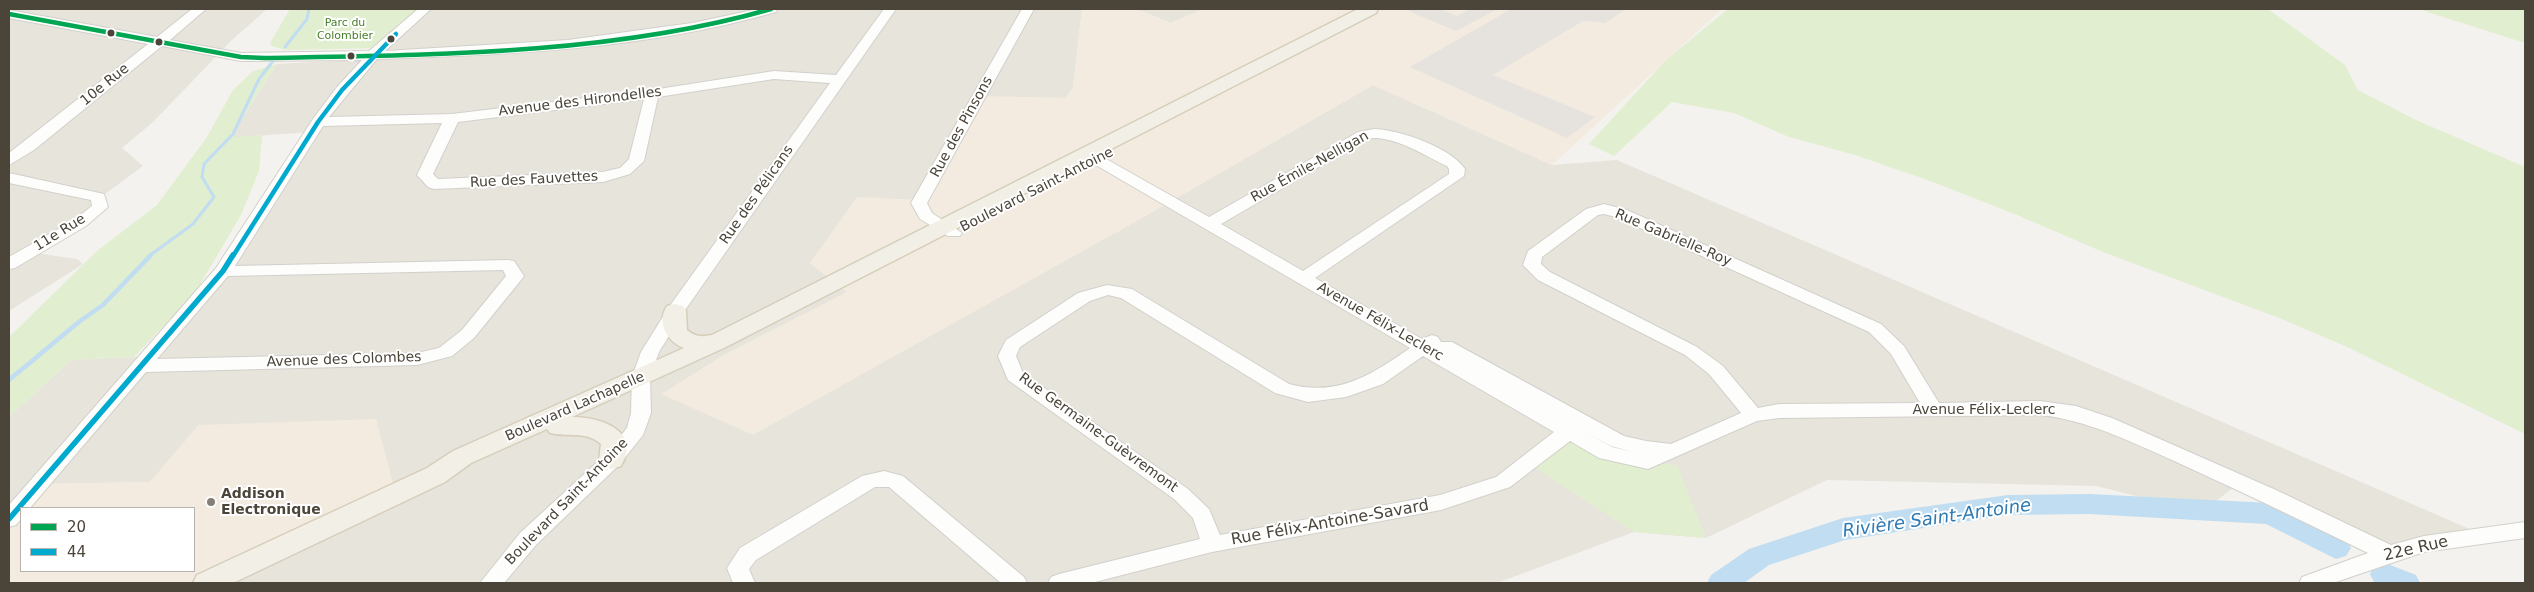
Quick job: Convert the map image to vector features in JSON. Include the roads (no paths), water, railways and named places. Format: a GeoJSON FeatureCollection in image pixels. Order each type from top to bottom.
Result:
{"type":"FeatureCollection","features":[{"type":"Feature","properties":{"kind":"main road","name":"Boulevard Saint-Antoine"},"geometry":{"type":"LineString","coordinates":[[1095,155],[1370,9]]}},
{"type":"Feature","properties":{"kind":"main road","name":"Boulevard Saint-Antoine"},"geometry":{"type":"LineString","coordinates":[[716,343],[948,230],[1385,9]]}},
{"type":"Feature","properties":{"kind":"main road","name":"Boulevard Saint-Antoine"},"geometry":{"type":"LineString","coordinates":[[688,369],[948,230]]}},
{"type":"Feature","properties":{"kind":"main road"},"geometry":{"type":"LineString","coordinates":[[675,311],[676,332],[685,342],[698,346],[716,343]]}},
{"type":"Feature","properties":{"kind":"main road","name":"Boulevard Lachapelle"},"geometry":{"type":"LineString","coordinates":[[436,475],[468,468],[559,427],[716,343]]}},
{"type":"Feature","properties":{"kind":"main road","name":"Boulevard Lachapelle"},"geometry":{"type":"LineString","coordinates":[[207,583],[436,475],[462,457],[641,383],[688,369]]}},
{"type":"Feature","properties":{"kind":"main road"},"geometry":{"type":"LineString","coordinates":[[559,427],[586,425],[604,431],[614,442],[612,460]]}},
{"type":"Feature","properties":{"kind":"street"},"geometry":{"type":"LineString","coordinates":[[24,9],[240,57],[377,52],[484,51],[583,42],[696,26],[742,18],[771,9]]}},
{"type":"Feature","properties":{"kind":"street","name":"10e Rue"},"geometry":{"type":"LineString","coordinates":[[9,160],[29,147],[200,9]]}},
{"type":"Feature","properties":{"kind":"street"},"geometry":{"type":"LineString","coordinates":[[9,519],[139,366],[223,271],[318,122],[342,90],[377,52],[424,9]]}},
{"type":"Feature","properties":{"kind":"street"},"geometry":{"type":"LineString","coordinates":[[377,52],[552,37],[648,24],[735,9]]}},
{"type":"Feature","properties":{"kind":"street","name":"Rue des Pélicans"},"geometry":{"type":"LineString","coordinates":[[641,383],[650,352],[675,311],[890,9]]}},
{"type":"Feature","properties":{"kind":"street","name":"Rue des Pinsons"},"geometry":{"type":"LineString","coordinates":[[948,230],[926,216],[919,203],[1028,9]]}},
{"type":"Feature","properties":{"kind":"street"},"geometry":{"type":"LineString","coordinates":[[9,14],[162,39]]}},
{"type":"Feature","properties":{"kind":"street","name":"Avenue des Hirondelles"},"geometry":{"type":"LineString","coordinates":[[318,122],[452,118],[652,94],[774,75],[840,79]]}},
{"type":"Feature","properties":{"kind":"street","name":"Rue des Fauvettes"},"geometry":{"type":"LineString","coordinates":[[452,118],[425,175],[434,184],[603,177],[625,171],[636,161],[652,94]]}},
{"type":"Feature","properties":{"kind":"street","name":"Rue Émile-Nelligan"},"geometry":{"type":"LineString","coordinates":[[1213,221],[1363,135],[1375,132],[1388,133],[1452,163],[1457,169],[1456,176],[1309,275]]}},
{"type":"Feature","properties":{"kind":"street","name":"Avenue Félix-Leclerc"},"geometry":{"type":"LineString","coordinates":[[1095,155],[1576,426],[1606,453],[1648,462],[1678,451],[1754,415],[1779,411],[2040,408],[2069,411],[2105,424],[2269,495],[2388,554]]}},
{"type":"Feature","properties":{"kind":"street","name":"11e Rue"},"geometry":{"type":"LineString","coordinates":[[9,178],[98,196],[100,207],[80,223],[9,264]]}},
{"type":"Feature","properties":{"kind":"street","name":"Rue Gabrielle-Roy"},"geometry":{"type":"LineString","coordinates":[[1754,415],[1716,370],[1691,351],[1544,276],[1532,264],[1534,255],[1592,212],[1604,209],[1621,213],[1875,328],[1898,350],[1934,409]]}},
{"type":"Feature","properties":{"kind":"street","name":"Avenue des Colombes"},"geometry":{"type":"LineString","coordinates":[[139,366],[417,359],[445,352],[468,334],[515,276],[508,264],[223,271]]}},
{"type":"Feature","properties":{"kind":"street","name":"Rue Germaine-Guèvremont"},"geometry":{"type":"LineString","coordinates":[[1212,544],[1202,514],[1181,494],[1015,376],[1007,356],[1012,344],[1084,298],[1107,290],[1126,293],[1282,389],[1308,396],[1346,391],[1376,380],[1429,343]]}},
{"type":"Feature","properties":{"kind":"street","name":"Boulevard Saint-Antoine"},"geometry":{"type":"LineString","coordinates":[[491,583],[528,539],[612,460],[636,430],[641,413],[641,383]]}},
{"type":"Feature","properties":{"kind":"street","name":"Rue Félix-Antoine-Savard"},"geometry":{"type":"LineString","coordinates":[[1059,583],[1212,544],[1441,502],[1502,482],[1576,426]]}},
{"type":"Feature","properties":{"kind":"street"},"geometry":{"type":"LineString","coordinates":[[744,583],[738,568],[748,554],[869,481],[884,478],[896,481],[1016,583]]}},
{"type":"Feature","properties":{"kind":"street","name":"22e Rue"},"geometry":{"type":"LineString","coordinates":[[2310,583],[2388,554],[2424,544],[2525,530]]}},
{"type":"Feature","properties":{"kind":"waterway"},"geometry":{"type":"LineString","coordinates":[[285,47],[307,19],[309,9]]}},
{"type":"Feature","properties":{"kind":"waterway"},"geometry":{"type":"LineString","coordinates":[[149,256],[193,224],[214,197],[202,177],[204,164],[233,134],[259,79],[273,61]]}},
{"type":"Feature","properties":{"kind":"waterway"},"geometry":{"type":"LineString","coordinates":[[9,380],[80,321],[103,305],[151,255]]}},
{"type":"Feature","properties":{"kind":"waterway","name":"Rivière Saint-Antoine"},"geometry":{"type":"LineString","coordinates":[[1722,583],[1759,557],[1843,529],[2008,505],[2089,504],[2271,514],[2336,548]]}},
{"type":"Feature","properties":{"kind":"waterway","name":"Rivière Saint-Antoine"},"geometry":{"type":"LineString","coordinates":[[2385,574],[2405,583]]}},
{"type":"Feature","properties":{"kind":"place","name":"Addison Electronique"},"geometry":{"type":"Point","coordinates":[211,502]}},
{"type":"Feature","properties":{"kind":"park label","name":"Parc du Colombier"},"geometry":{"type":"Point","coordinates":[345,29]}}]}
